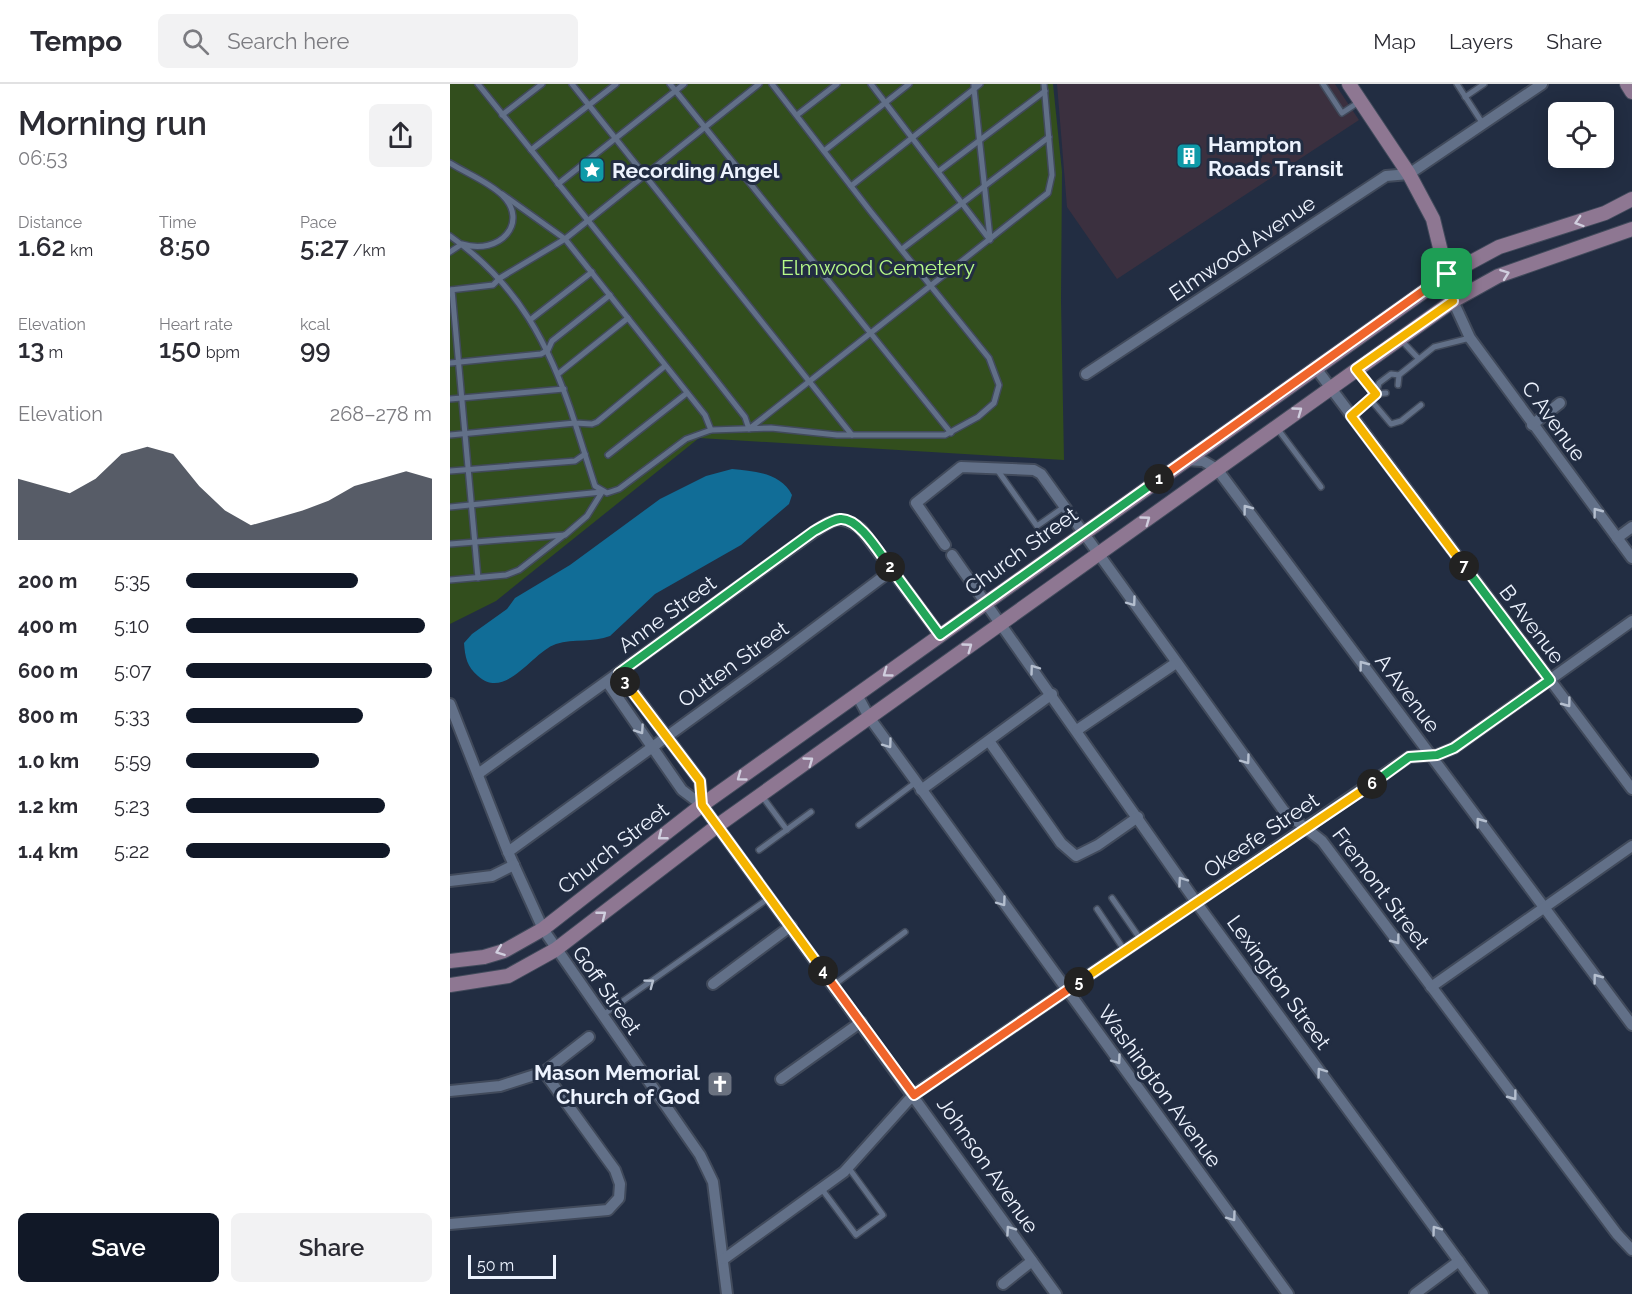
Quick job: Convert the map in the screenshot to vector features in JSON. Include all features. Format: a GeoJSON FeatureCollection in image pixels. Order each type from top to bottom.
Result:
{"type":"FeatureCollection","features":[{"type":"Feature","properties":{"kind":"main road"},"geometry":{"type":"LineString","coordinates":[[1349,84],[1409,174],[1433,219],[1453,301]]}},
{"type":"Feature","properties":{"kind":"main road"},"geometry":{"type":"LineString","coordinates":[[1627,84],[1632,92]]}},
{"type":"Feature","properties":{"kind":"main road","name":"Church Street"},"geometry":{"type":"LineString","coordinates":[[450,961],[484,957],[504,951],[543,929],[702,805],[1447,274],[1499,248],[1605,213],[1632,199]]}},
{"type":"Feature","properties":{"kind":"main road"},"geometry":{"type":"LineString","coordinates":[[450,985],[508,976],[555,950],[717,826],[1453,301],[1498,276],[1632,229]]}},
{"type":"Feature","properties":{"kind":"street","name":"Elmwood Avenue"},"geometry":{"type":"LineString","coordinates":[[1086,374],[1386,176],[1409,174],[1542,84]]}},
{"type":"Feature","properties":{"kind":"street","name":"C Avenue"},"geometry":{"type":"LineString","coordinates":[[1453,301],[1470,338],[1632,558]]}},
{"type":"Feature","properties":{"kind":"street","name":"B Avenue"},"geometry":{"type":"LineString","coordinates":[[1314,367],[1632,789]]}},
{"type":"Feature","properties":{"kind":"street"},"geometry":{"type":"LineString","coordinates":[[1532,425],[1560,404]]}},
{"type":"Feature","properties":{"kind":"street"},"geometry":{"type":"LineString","coordinates":[[1185,460],[1203,461],[1217,469]]}},
{"type":"Feature","properties":{"kind":"street","name":"Fremont Street"},"geometry":{"type":"LineString","coordinates":[[945,545],[916,503],[961,467],[1034,470],[1041,474],[1284,811],[1304,829],[1312,831],[1323,841],[1617,1234],[1632,1250]]}},
{"type":"Feature","properties":{"kind":"street","name":"A Avenue"},"geometry":{"type":"LineString","coordinates":[[1217,469],[1632,1024]]}},
{"type":"Feature","properties":{"kind":"street","name":"Anne Street"},"geometry":{"type":"LineString","coordinates":[[478,774],[814,531],[834,521],[849,520],[861,529],[892,570]]}},
{"type":"Feature","properties":{"kind":"street"},"geometry":{"type":"LineString","coordinates":[[1617,538],[1632,527]]}},
{"type":"Feature","properties":{"kind":"street","name":"Lexington Street"},"geometry":{"type":"LineString","coordinates":[[952,555],[1197,902],[1483,1294]]}},
{"type":"Feature","properties":{"kind":"street"},"geometry":{"type":"LineString","coordinates":[[892,570],[940,635]]}},
{"type":"Feature","properties":{"kind":"street","name":"Outten Street"},"geometry":{"type":"LineString","coordinates":[[508,852],[892,570]]}},
{"type":"Feature","properties":{"kind":"street","name":"Okeefe Street"},"geometry":{"type":"LineString","coordinates":[[724,1259],[848,1167],[914,1095],[1409,757],[1437,755],[1454,748],[1632,621]]}},
{"type":"Feature","properties":{"kind":"street"},"geometry":{"type":"LineString","coordinates":[[1077,730],[1176,663]]}},
{"type":"Feature","properties":{"kind":"street"},"geometry":{"type":"LineString","coordinates":[[619,673],[700,781],[702,805]]}},
{"type":"Feature","properties":{"kind":"street"},"geometry":{"type":"LineString","coordinates":[[607,682],[681,790],[702,805]]}},
{"type":"Feature","properties":{"kind":"street"},"geometry":{"type":"LineString","coordinates":[[919,786],[988,741],[1052,694]]}},
{"type":"Feature","properties":{"kind":"street","name":"Washington Avenue"},"geometry":{"type":"LineString","coordinates":[[857,695],[870,717],[1066,991],[1288,1294]]}},
{"type":"Feature","properties":{"kind":"street","name":"Goff Street"},"geometry":{"type":"LineString","coordinates":[[450,704],[508,852],[543,929],[555,950],[700,1155],[713,1182],[727,1294]]}},
{"type":"Feature","properties":{"kind":"street"},"geometry":{"type":"LineString","coordinates":[[988,741],[1061,843],[1076,856],[1098,845],[1138,817]]}},
{"type":"Feature","properties":{"kind":"street","name":"Johnson Avenue"},"geometry":{"type":"LineString","coordinates":[[702,805],[1056,1294]]}},
{"type":"Feature","properties":{"kind":"street"},"geometry":{"type":"LineString","coordinates":[[1431,987],[1632,846]]}},
{"type":"Feature","properties":{"kind":"street"},"geometry":{"type":"LineString","coordinates":[[450,881],[492,876],[514,865]]}},
{"type":"Feature","properties":{"kind":"street"},"geometry":{"type":"LineString","coordinates":[[713,984],[791,926]]}},
{"type":"Feature","properties":{"kind":"street"},"geometry":{"type":"LineString","coordinates":[[781,1079],[861,1022]]}},
{"type":"Feature","properties":{"kind":"street"},"geometry":{"type":"LineString","coordinates":[[450,1091],[511,1083],[544,1072],[589,1037]]}},
{"type":"Feature","properties":{"kind":"street"},"geometry":{"type":"LineString","coordinates":[[450,1224],[608,1210],[620,1198],[621,1190],[615,1170],[544,1072]]}},
{"type":"Feature","properties":{"kind":"street"},"geometry":{"type":"LineString","coordinates":[[1003,1284],[1032,1261]]}},
{"type":"Feature","properties":{"kind":"street"},"geometry":{"type":"LineString","coordinates":[[1415,1294],[1459,1261]]}},
{"type":"Feature","properties":{"kind":"lane"},"geometry":{"type":"LineString","coordinates":[[478,84],[738,408],[749,429]]}},
{"type":"Feature","properties":{"kind":"lane"},"geometry":{"type":"LineString","coordinates":[[502,114],[542,84]]}},
{"type":"Feature","properties":{"kind":"lane"},"geometry":{"type":"LineString","coordinates":[[572,84],[852,435]]}},
{"type":"Feature","properties":{"kind":"lane"},"geometry":{"type":"LineString","coordinates":[[531,150],[616,84]]}},
{"type":"Feature","properties":{"kind":"lane"},"geometry":{"type":"LineString","coordinates":[[670,84],[951,433]]}},
{"type":"Feature","properties":{"kind":"lane"},"geometry":{"type":"LineString","coordinates":[[558,184],[684,84]]}},
{"type":"Feature","properties":{"kind":"lane"},"geometry":{"type":"LineString","coordinates":[[478,578],[463,398],[453,326],[451,290],[493,285],[500,278],[566,238],[759,84]]}},
{"type":"Feature","properties":{"kind":"lane"},"geometry":{"type":"LineString","coordinates":[[450,507],[620,489],[686,439],[711,430],[792,429],[852,435],[934,437],[951,433],[990,407],[998,395],[999,384],[989,358],[772,84]]}},
{"type":"Feature","properties":{"kind":"lane"},"geometry":{"type":"LineString","coordinates":[[797,115],[837,84]]}},
{"type":"Feature","properties":{"kind":"lane"},"geometry":{"type":"LineString","coordinates":[[871,84],[990,240]]}},
{"type":"Feature","properties":{"kind":"lane"},"geometry":{"type":"LineString","coordinates":[[824,151],[909,84]]}},
{"type":"Feature","properties":{"kind":"lane"},"geometry":{"type":"LineString","coordinates":[[851,186],[974,86],[980,84]]}},
{"type":"Feature","properties":{"kind":"lane"},"geometry":{"type":"LineString","coordinates":[[1323,84],[1342,113],[1361,101]]}},
{"type":"Feature","properties":{"kind":"lane"},"geometry":{"type":"LineString","coordinates":[[1456,84],[1483,124]]}},
{"type":"Feature","properties":{"kind":"lane"},"geometry":{"type":"LineString","coordinates":[[1465,97],[1484,84]]}},
{"type":"Feature","properties":{"kind":"lane"},"geometry":{"type":"LineString","coordinates":[[974,86],[990,240]]}},
{"type":"Feature","properties":{"kind":"lane"},"geometry":{"type":"LineString","coordinates":[[939,171],[1044,87]]}},
{"type":"Feature","properties":{"kind":"lane"},"geometry":{"type":"LineString","coordinates":[[749,429],[1048,193],[1052,175],[1044,87]]}},
{"type":"Feature","properties":{"kind":"lane"},"geometry":{"type":"LineString","coordinates":[[902,249],[1049,137]]}},
{"type":"Feature","properties":{"kind":"lane"},"geometry":{"type":"LineString","coordinates":[[450,163],[566,238],[705,415],[711,430]]}},
{"type":"Feature","properties":{"kind":"lane"},"geometry":{"type":"LineString","coordinates":[[462,244],[478,249],[488,248],[505,238],[509,232],[511,212],[502,195]]}},
{"type":"Feature","properties":{"kind":"lane"},"geometry":{"type":"LineString","coordinates":[[450,236],[477,255],[500,278],[548,350],[564,389],[595,486],[602,492]]}},
{"type":"Feature","properties":{"kind":"lane"},"geometry":{"type":"LineString","coordinates":[[450,252],[462,244]]}},
{"type":"Feature","properties":{"kind":"lane"},"geometry":{"type":"LineString","coordinates":[[530,320],[592,272]]}},
{"type":"Feature","properties":{"kind":"lane"},"geometry":{"type":"LineString","coordinates":[[450,363],[541,354],[548,350],[552,341],[610,295]]}},
{"type":"Feature","properties":{"kind":"lane"},"geometry":{"type":"LineString","coordinates":[[558,374],[628,318]]}},
{"type":"Feature","properties":{"kind":"lane"},"geometry":{"type":"LineString","coordinates":[[1398,385],[1399,375],[1418,358],[1443,343],[1470,338]]}},
{"type":"Feature","properties":{"kind":"lane"},"geometry":{"type":"LineString","coordinates":[[1400,339],[1418,358]]}},
{"type":"Feature","properties":{"kind":"lane"},"geometry":{"type":"LineString","coordinates":[[450,435],[575,423],[592,424],[665,366]]}},
{"type":"Feature","properties":{"kind":"lane"},"geometry":{"type":"LineString","coordinates":[[1356,369],[1391,423],[1401,420],[1421,405]]}},
{"type":"Feature","properties":{"kind":"lane"},"geometry":{"type":"LineString","coordinates":[[1373,397],[1379,383],[1391,374],[1399,375]]}},
{"type":"Feature","properties":{"kind":"lane"},"geometry":{"type":"LineString","coordinates":[[450,399],[564,389]]}},
{"type":"Feature","properties":{"kind":"lane"},"geometry":{"type":"LineString","coordinates":[[608,455],[687,393]]}},
{"type":"Feature","properties":{"kind":"lane"},"geometry":{"type":"LineString","coordinates":[[1351,416],[1373,397],[1386,393]]}},
{"type":"Feature","properties":{"kind":"lane"},"geometry":{"type":"LineString","coordinates":[[1276,427],[1321,487]]}},
{"type":"Feature","properties":{"kind":"lane"},"geometry":{"type":"LineString","coordinates":[[450,471],[575,461],[585,454]]}},
{"type":"Feature","properties":{"kind":"lane"},"geometry":{"type":"LineString","coordinates":[[995,467],[1037,526],[1065,507]]}},
{"type":"Feature","properties":{"kind":"lane"},"geometry":{"type":"LineString","coordinates":[[450,580],[507,575],[519,570],[587,516],[602,492]]}},
{"type":"Feature","properties":{"kind":"lane"},"geometry":{"type":"LineString","coordinates":[[450,544],[565,534]]}},
{"type":"Feature","properties":{"kind":"lane"},"geometry":{"type":"LineString","coordinates":[[858,825],[919,786]]}},
{"type":"Feature","properties":{"kind":"lane"},"geometry":{"type":"LineString","coordinates":[[761,795],[787,830]]}},
{"type":"Feature","properties":{"kind":"lane"},"geometry":{"type":"LineString","coordinates":[[759,850],[812,812]]}},
{"type":"Feature","properties":{"kind":"lane"},"geometry":{"type":"LineString","coordinates":[[602,1016],[770,897]]}},
{"type":"Feature","properties":{"kind":"lane"},"geometry":{"type":"LineString","coordinates":[[1112,898],[1141,940]]}},
{"type":"Feature","properties":{"kind":"lane"},"geometry":{"type":"LineString","coordinates":[[1097,909],[1125,951]]}},
{"type":"Feature","properties":{"kind":"lane"},"geometry":{"type":"LineString","coordinates":[[834,985],[905,932]]}},
{"type":"Feature","properties":{"kind":"lane"},"geometry":{"type":"LineString","coordinates":[[821,1188],[856,1235],[883,1215],[848,1167]]}},
{"type":"Feature","properties":{"kind":"shaded area"},"geometry":{"type":"Polygon","coordinates":[[[1057,84],[1335,84],[1359,120],[1117,279],[1067,207],[1057,84]]]}},
{"type":"Feature","properties":{"kind":"green space","name":"Elmwood Cemetery"},"geometry":{"type":"Polygon","coordinates":[[[450,84],[1053,84],[1062,172],[1061,301],[1064,460],[699,438],[496,601],[450,624],[450,84]]]}},
{"type":"Feature","properties":{"kind":"water"},"geometry":{"type":"Polygon","coordinates":[[[732,469],[766,475],[781,482],[792,495],[789,504],[741,545],[655,594],[610,636],[556,644],[509,679],[499,683],[488,682],[471,669],[464,643],[472,634],[507,609],[515,598],[570,565],[660,499],[706,476],[732,469]]]}},
{"type":"Feature","properties":{"kind":"place","name":"Hampton Roads Transit"},"geometry":{"type":"Point","coordinates":[1189,156]}},
{"type":"Feature","properties":{"kind":"place","name":"Recording Angel"},"geometry":{"type":"Point","coordinates":[592,170]}},
{"type":"Feature","properties":{"kind":"place","name":"Mason Memorial Church of God"},"geometry":{"type":"Point","coordinates":[720,1084]}},
{"type":"Feature","properties":{"kind":"route"},"geometry":{"type":"LineString","coordinates":[[1447,274],[1453,301],[1356,369],[1376,394],[1351,416],[1550,680],[1445,753],[1419,754],[1409,757],[914,1095],[702,805],[700,781],[619,673],[814,531],[842,519],[849,520],[870,539],[940,635],[1447,274]]}}]}
